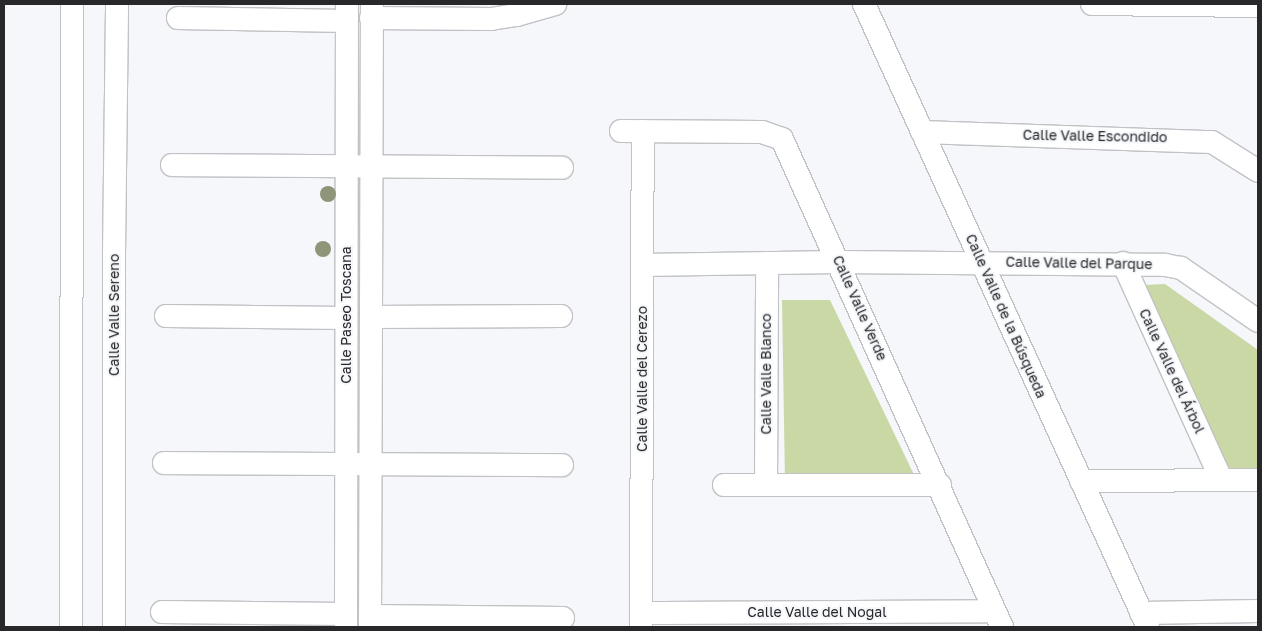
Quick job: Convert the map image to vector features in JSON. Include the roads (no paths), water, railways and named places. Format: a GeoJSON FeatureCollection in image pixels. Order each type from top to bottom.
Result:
{"type":"FeatureCollection","features":[{"type":"Feature","properties":{"kind":"street"},"geometry":{"type":"LineString","coordinates":[[71,627],[74,68],[72,4]]}},
{"type":"Feature","properties":{"kind":"street","name":"Calle Valle Sereno"},"geometry":{"type":"LineString","coordinates":[[114,627],[114,254],[117,4]]}},
{"type":"Feature","properties":{"kind":"street"},"geometry":{"type":"LineString","coordinates":[[371,11],[491,19],[517,15],[555,4]]}},
{"type":"Feature","properties":{"kind":"street","name":"Calle Valle de la Búsqueda"},"geometry":{"type":"LineString","coordinates":[[864,4],[1144,620]]}},
{"type":"Feature","properties":{"kind":"street"},"geometry":{"type":"LineString","coordinates":[[1092,4],[1258,6]]}},
{"type":"Feature","properties":{"kind":"street","name":"Calle Paseo Toscana"},"geometry":{"type":"LineString","coordinates":[[370,621],[371,11]]}},
{"type":"Feature","properties":{"kind":"street"},"geometry":{"type":"LineString","coordinates":[[178,18],[347,12]]}},
{"type":"Feature","properties":{"kind":"street","name":"Calle Paseo Toscana"},"geometry":{"type":"LineString","coordinates":[[346,620],[347,12]]}},
{"type":"Feature","properties":{"kind":"street","name":"Calle Valle Verde"},"geometry":{"type":"LineString","coordinates":[[632,131],[762,132],[782,138],[940,485],[998,619]]}},
{"type":"Feature","properties":{"kind":"street","name":"Calle Valle del Cerezo"},"geometry":{"type":"LineString","coordinates":[[632,131],[642,265],[641,620]]}},
{"type":"Feature","properties":{"kind":"street","name":"Calle Valle Escondido"},"geometry":{"type":"LineString","coordinates":[[922,132],[1212,142],[1258,170]]}},
{"type":"Feature","properties":{"kind":"street"},"geometry":{"type":"LineString","coordinates":[[172,165],[562,168]]}},
{"type":"Feature","properties":{"kind":"street","name":"Calle Valle del Parque"},"geometry":{"type":"LineString","coordinates":[[642,265],[981,262],[1122,263],[1181,268],[1258,321]]}},
{"type":"Feature","properties":{"kind":"street","name":"Calle Valle Blanco"},"geometry":{"type":"LineString","coordinates":[[766,484],[767,263]]}},
{"type":"Feature","properties":{"kind":"street","name":"Calle Valle del Árbol"},"geometry":{"type":"LineString","coordinates":[[1122,263],[1221,479]]}},
{"type":"Feature","properties":{"kind":"street"},"geometry":{"type":"LineString","coordinates":[[166,316],[346,318]]}},
{"type":"Feature","properties":{"kind":"street"},"geometry":{"type":"LineString","coordinates":[[371,317],[561,316]]}},
{"type":"Feature","properties":{"kind":"street"},"geometry":{"type":"LineString","coordinates":[[164,463],[562,465]]}},
{"type":"Feature","properties":{"kind":"street"},"geometry":{"type":"LineString","coordinates":[[1081,481],[1258,480]]}},
{"type":"Feature","properties":{"kind":"street"},"geometry":{"type":"LineString","coordinates":[[724,484],[940,485]]}},
{"type":"Feature","properties":{"kind":"street"},"geometry":{"type":"LineString","coordinates":[[1144,620],[1258,611]]}},
{"type":"Feature","properties":{"kind":"street"},"geometry":{"type":"LineString","coordinates":[[162,612],[346,620]]}},
{"type":"Feature","properties":{"kind":"street"},"geometry":{"type":"LineString","coordinates":[[370,621],[563,618]]}},
{"type":"Feature","properties":{"kind":"street","name":"Calle Valle del Nogal"},"geometry":{"type":"LineString","coordinates":[[641,620],[998,619]]}}]}
